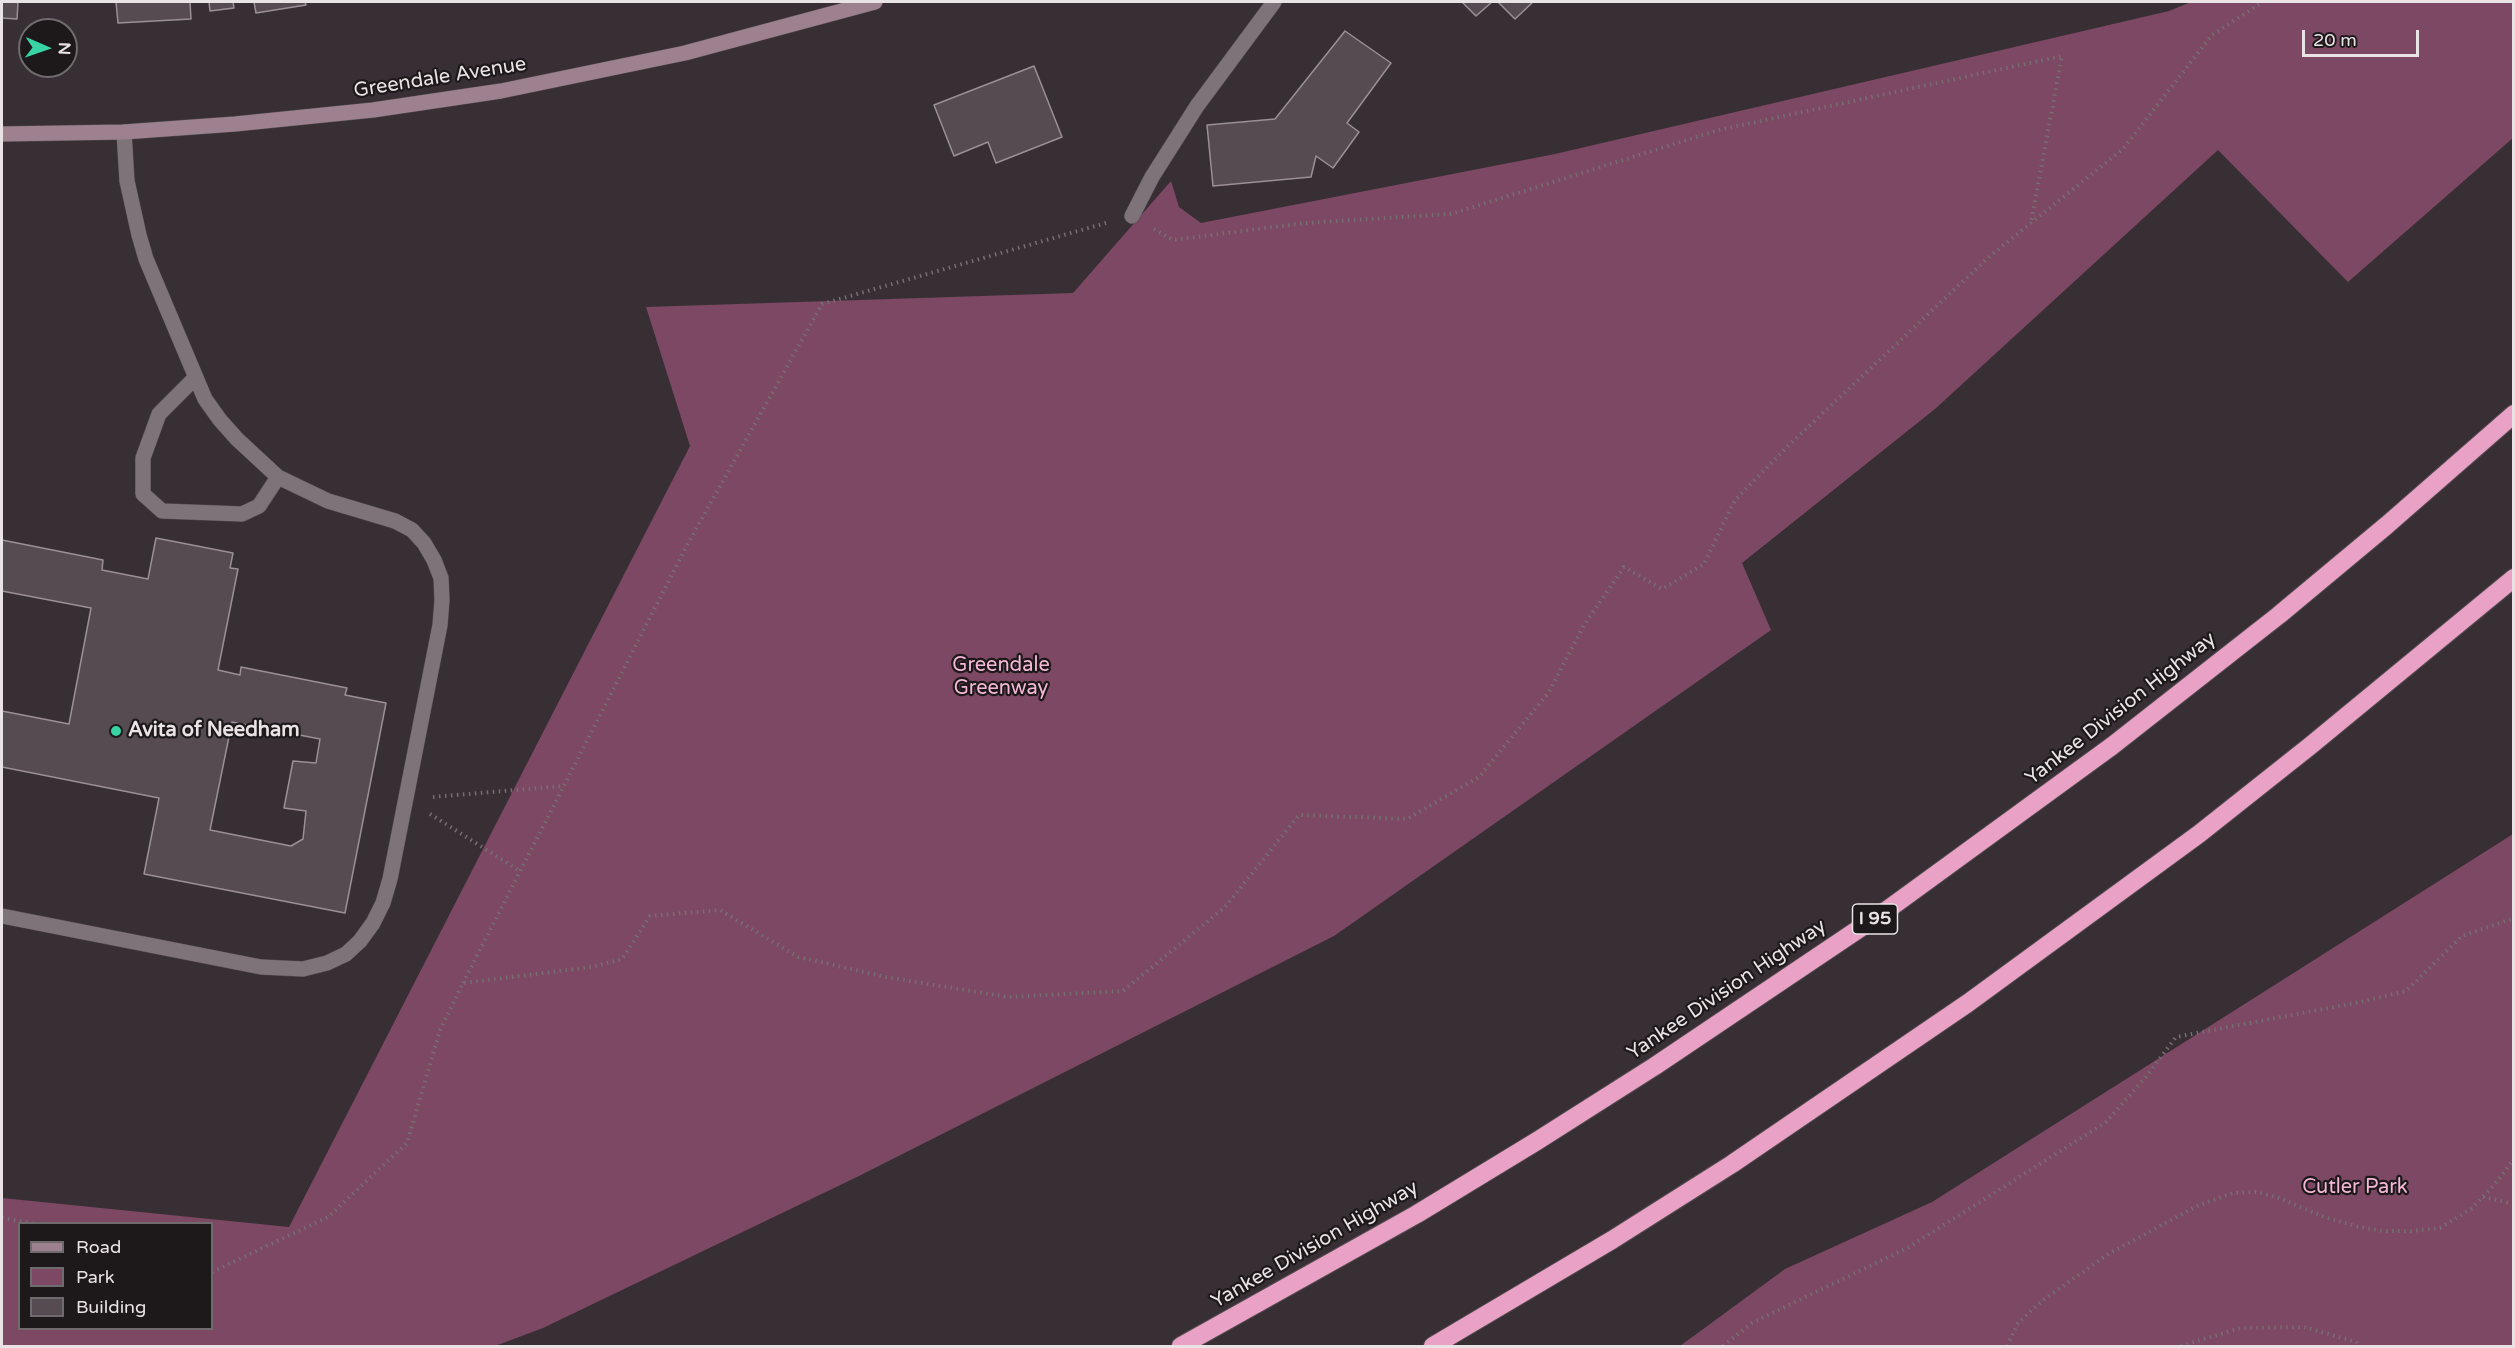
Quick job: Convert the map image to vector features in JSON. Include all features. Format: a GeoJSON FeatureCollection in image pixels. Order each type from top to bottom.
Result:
{"type":"FeatureCollection","features":[{"type":"Feature","properties":{"kind":"highway","name":"Yankee Division Highway"},"geometry":{"type":"LineString","coordinates":[[1181,1347],[1305,1278],[1537,1140],[1674,1053],[1887,910],[2103,753],[2270,622],[2387,525],[2514,414]]}},
{"type":"Feature","properties":{"kind":"highway"},"geometry":{"type":"LineString","coordinates":[[1433,1347],[1612,1240],[1732,1164],[1968,1003],[2208,827],[2310,747],[2514,578]]}},
{"type":"Feature","properties":{"kind":"main road","name":"Greendale Avenue"},"geometry":{"type":"LineString","coordinates":[[2,134],[124,132],[302,118],[512,89],[685,53],[875,2]]}},
{"type":"Feature","properties":{"kind":"street"},"geometry":{"type":"LineString","coordinates":[[1132,216],[1152,177],[1197,106],[1274,2]]}},
{"type":"Feature","properties":{"kind":"street"},"geometry":{"type":"LineString","coordinates":[[2,916],[261,967],[303,969],[327,963],[346,954],[360,941],[378,913],[390,879],[440,625],[442,589],[434,560],[418,536],[395,521],[328,501],[279,477],[256,458],[220,420],[195,378],[146,260],[127,181],[124,132]]}},
{"type":"Feature","properties":{"kind":"street"},"geometry":{"type":"LineString","coordinates":[[195,378],[159,414],[143,458],[143,494],[162,511],[242,514],[259,506],[279,477]]}},
{"type":"Feature","properties":{"kind":"path"},"geometry":{"type":"LineString","coordinates":[[463,983],[592,967],[622,959],[650,916],[720,910],[798,957],[886,977],[1008,997],[1123,992],[1225,907],[1299,815],[1407,819],[1479,777],[1549,692],[1584,625],[1624,567],[1662,589],[1704,564],[1735,501],[1790,444],[1990,256],[2123,149],[2212,34],[2263,2]]}},
{"type":"Feature","properties":{"kind":"path"},"geometry":{"type":"LineString","coordinates":[[213,1272],[328,1217],[407,1143],[440,1030],[463,983],[686,548],[822,304],[1132,216],[1173,240],[1305,223],[1451,214],[1719,130],[2062,56],[2031,223]]}},
{"type":"Feature","properties":{"kind":"path"},"geometry":{"type":"LineString","coordinates":[[406,799],[564,786]]}},
{"type":"Feature","properties":{"kind":"path"},"geometry":{"type":"LineString","coordinates":[[406,799],[520,871]]}},
{"type":"Feature","properties":{"kind":"path"},"geometry":{"type":"LineString","coordinates":[[1723,1347],[1752,1323],[1909,1247],[2106,1122],[2146,1077],[2176,1037],[2406,991],[2462,936],[2514,918]]}},
{"type":"Feature","properties":{"kind":"path"},"geometry":{"type":"LineString","coordinates":[[2007,1347],[2018,1323],[2033,1308],[2110,1253],[2197,1206],[2233,1193],[2256,1192],[2277,1197],[2338,1221],[2383,1231],[2440,1228],[2463,1215],[2483,1197],[2514,1159]]}},
{"type":"Feature","properties":{"kind":"path"},"geometry":{"type":"LineString","coordinates":[[2483,1197],[2514,1204]]}},
{"type":"Feature","properties":{"kind":"path"},"geometry":{"type":"LineString","coordinates":[[2,1218],[25,1222]]}},
{"type":"Feature","properties":{"kind":"path"},"geometry":{"type":"LineString","coordinates":[[2181,1347],[2240,1328],[2304,1327],[2356,1342],[2359,1347]]}},
{"type":"Feature","properties":{"kind":"green space","name":"Greendale Greenway"},"geometry":{"type":"Polygon","coordinates":[[[2191,2],[2513,2],[2513,138],[2348,282],[2218,150],[1935,409],[1742,563],[1771,630],[1334,936],[857,1177],[543,1328],[495,1346],[2,1346],[2,1198],[289,1227],[690,446],[646,307],[1073,293],[1171,181],[1179,207],[1201,223],[1555,154],[2169,11],[2191,2]]]}},
{"type":"Feature","properties":{"kind":"green space","name":"Cutler Park"},"geometry":{"type":"Polygon","coordinates":[[[2513,834],[2513,1346],[1680,1346],[1785,1269],[1932,1202],[2513,834]]]}},
{"type":"Feature","properties":{"kind":"building"},"geometry":{"type":"Polygon","coordinates":[[[2,2],[18,2],[17,19],[2,18],[2,2]]]}},
{"type":"Feature","properties":{"kind":"building"},"geometry":{"type":"Polygon","coordinates":[[[116,2],[190,2],[191,19],[118,23],[116,2]]]}},
{"type":"Feature","properties":{"kind":"building"},"geometry":{"type":"Polygon","coordinates":[[[209,2],[233,2],[234,8],[210,11],[209,2]]]}},
{"type":"Feature","properties":{"kind":"building"},"geometry":{"type":"Polygon","coordinates":[[[254,2],[305,2],[306,5],[256,13],[254,2]]]}},
{"type":"Feature","properties":{"kind":"building"},"geometry":{"type":"Polygon","coordinates":[[[1462,2],[1492,2],[1476,16],[1462,2]]]}},
{"type":"Feature","properties":{"kind":"building"},"geometry":{"type":"Polygon","coordinates":[[[1498,2],[1533,2],[1515,19],[1498,2]]]}},
{"type":"Feature","properties":{"kind":"building"},"geometry":{"type":"Polygon","coordinates":[[[1345,31],[1391,63],[1347,123],[1359,132],[1333,168],[1316,156],[1311,177],[1213,186],[1207,125],[1275,119],[1345,31]]]}},
{"type":"Feature","properties":{"kind":"building"},"geometry":{"type":"Polygon","coordinates":[[[1034,66],[1062,137],[996,163],[988,142],[954,156],[934,105],[1034,66]]]}},
{"type":"Feature","properties":{"kind":"building","name":"Avita of Needham"},"geometry":{"type":"Polygon","coordinates":[[[156,538],[233,553],[230,568],[238,569],[218,670],[240,675],[241,667],[347,688],[345,695],[386,703],[345,913],[144,874],[159,798],[2,767],[2,711],[69,724],[91,608],[2,591],[2,540],[103,560],[102,570],[148,579],[156,538]],[[232,722],[210,830],[291,846],[303,839],[306,811],[284,808],[293,761],[316,763],[320,739],[232,722]]]}},
{"type":"Feature","properties":{"kind":"place","name":"Avita of Needham"},"geometry":{"type":"Point","coordinates":[116,731]}}]}
